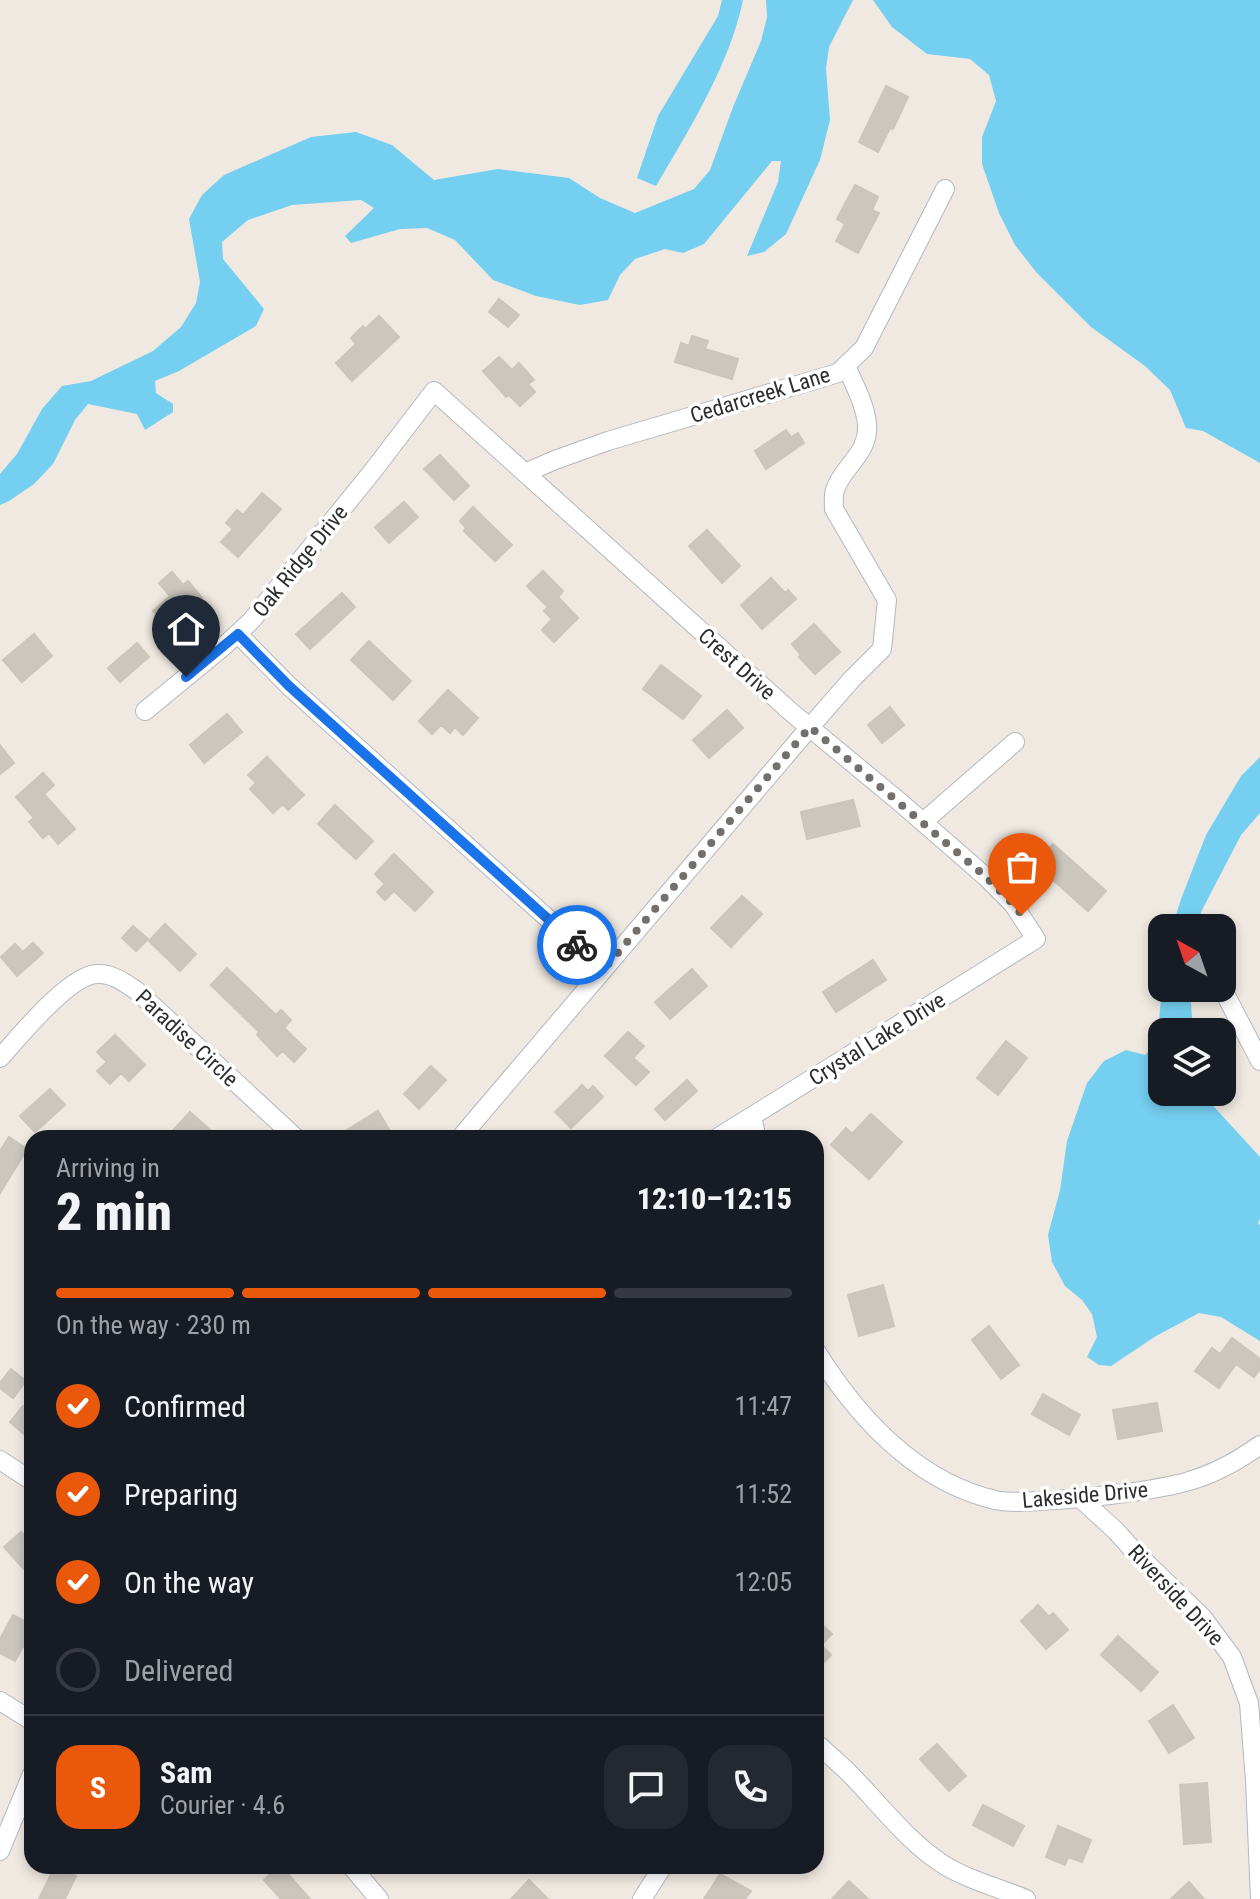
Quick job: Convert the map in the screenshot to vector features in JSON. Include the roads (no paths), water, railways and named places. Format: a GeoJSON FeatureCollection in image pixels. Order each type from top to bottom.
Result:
{"type":"FeatureCollection","features":[{"type":"Feature","properties":{"kind":"street","name":"Cedarcreek Lane"},"geometry":{"type":"LineString","coordinates":[[525,473],[608,441],[838,373],[864,348],[945,189]]}},
{"type":"Feature","properties":{"kind":"street"},"geometry":{"type":"LineString","coordinates":[[467,1130],[810,727],[882,649],[887,600],[834,509],[834,493],[840,479],[858,457],[867,432],[861,402],[846,366]]}},
{"type":"Feature","properties":{"kind":"street","name":"Crest Drive"},"geometry":{"type":"LineString","coordinates":[[434,391],[716,646],[986,877],[1013,904],[1036,939]]}},
{"type":"Feature","properties":{"kind":"street","name":"Oak Ridge Drive"},"geometry":{"type":"LineString","coordinates":[[145,711],[238,634],[372,472],[434,391]]}},
{"type":"Feature","properties":{"kind":"street"},"geometry":{"type":"LineString","coordinates":[[238,634],[289,686],[604,969]]}},
{"type":"Feature","properties":{"kind":"street"},"geometry":{"type":"LineString","coordinates":[[923,822],[1015,742]]}},
{"type":"Feature","properties":{"kind":"street","name":"Crystal Lake Drive"},"geometry":{"type":"LineString","coordinates":[[730,1130],[1036,939]]}},
{"type":"Feature","properties":{"kind":"street","name":"Paradise Circle"},"geometry":{"type":"LineString","coordinates":[[0,1058],[65,990],[95,974],[110,976],[137,991],[287,1130]]}},
{"type":"Feature","properties":{"kind":"street"},"geometry":{"type":"LineString","coordinates":[[1229,1002],[1260,1061]]}},
{"type":"Feature","properties":{"kind":"street"},"geometry":{"type":"LineString","coordinates":[[752,1117],[755,1130]]}},
{"type":"Feature","properties":{"kind":"street","name":"Lakeside Drive"},"geometry":{"type":"LineString","coordinates":[[824,1364],[867,1419],[895,1447],[934,1476],[955,1487],[996,1500],[1016,1502],[1080,1498],[1192,1481],[1230,1464],[1260,1445]]}},
{"type":"Feature","properties":{"kind":"street"},"geometry":{"type":"LineString","coordinates":[[0,1460],[24,1476]]}},
{"type":"Feature","properties":{"kind":"street","name":"Riverside Drive"},"geometry":{"type":"LineString","coordinates":[[1080,1498],[1203,1618],[1232,1657],[1249,1703],[1260,1899]]}},
{"type":"Feature","properties":{"kind":"street"},"geometry":{"type":"LineString","coordinates":[[0,1701],[24,1716]]}},
{"type":"Feature","properties":{"kind":"street"},"geometry":{"type":"LineString","coordinates":[[824,1750],[912,1840],[944,1865],[1026,1899]]}},
{"type":"Feature","properties":{"kind":"street"},"geometry":{"type":"LineString","coordinates":[[0,1851],[24,1793]]}},
{"type":"Feature","properties":{"kind":"street"},"geometry":{"type":"LineString","coordinates":[[358,1874],[379,1899]]}},
{"type":"Feature","properties":{"kind":"street"},"geometry":{"type":"LineString","coordinates":[[642,1899],[658,1874]]}},
{"type":"Feature","properties":{"kind":"water"},"geometry":{"type":"Polygon","coordinates":[[[722,0],[743,0],[729,48],[707,96],[656,186],[637,178],[658,116],[718,16],[722,0]]]}},
{"type":"Feature","properties":{"kind":"water"},"geometry":{"type":"Polygon","coordinates":[[[766,0],[853,0],[829,47],[826,68],[830,120],[820,160],[786,234],[764,252],[747,256],[778,182],[781,161],[772,161],[704,244],[683,253],[665,249],[635,259],[620,275],[608,300],[580,305],[536,296],[493,280],[455,240],[427,228],[400,229],[351,243],[345,236],[374,208],[361,200],[292,205],[248,220],[222,242],[223,259],[264,309],[256,326],[179,371],[155,381],[156,393],[173,404],[173,412],[145,430],[137,414],[88,404],[75,420],[53,464],[34,484],[0,505],[0,474],[17,454],[42,409],[62,386],[91,381],[153,351],[181,327],[196,303],[200,282],[189,219],[202,195],[224,175],[311,137],[356,132],[392,145],[434,180],[498,169],[569,178],[600,198],[635,213],[694,189],[710,170],[761,41],[767,17],[766,0]]]}},
{"type":"Feature","properties":{"kind":"water"},"geometry":{"type":"Polygon","coordinates":[[[873,0],[1260,0],[1260,463],[1203,431],[1186,428],[1170,390],[1145,366],[1091,327],[1036,272],[1015,245],[999,213],[982,164],[982,137],[996,101],[989,75],[970,59],[927,54],[892,27],[873,0]]]}},
{"type":"Feature","properties":{"kind":"water"},"geometry":{"type":"Polygon","coordinates":[[[1260,757],[1260,813],[1241,835],[1201,914],[1176,914],[1206,835],[1241,776],[1260,757]]]}},
{"type":"Feature","properties":{"kind":"water"},"geometry":{"type":"Polygon","coordinates":[[[1161,1002],[1191,1002],[1192,1018],[1159,1018],[1161,1002]]]}},
{"type":"Feature","properties":{"kind":"water"},"geometry":{"type":"Polygon","coordinates":[[[1126,1050],[1145,1055],[1148,1052],[1148,1106],[1213,1106],[1260,1157],[1260,1341],[1221,1317],[1199,1313],[1156,1336],[1111,1366],[1099,1365],[1087,1357],[1097,1337],[1092,1314],[1082,1300],[1065,1286],[1052,1262],[1048,1235],[1060,1190],[1067,1141],[1087,1083],[1104,1061],[1126,1050]]]}}]}
